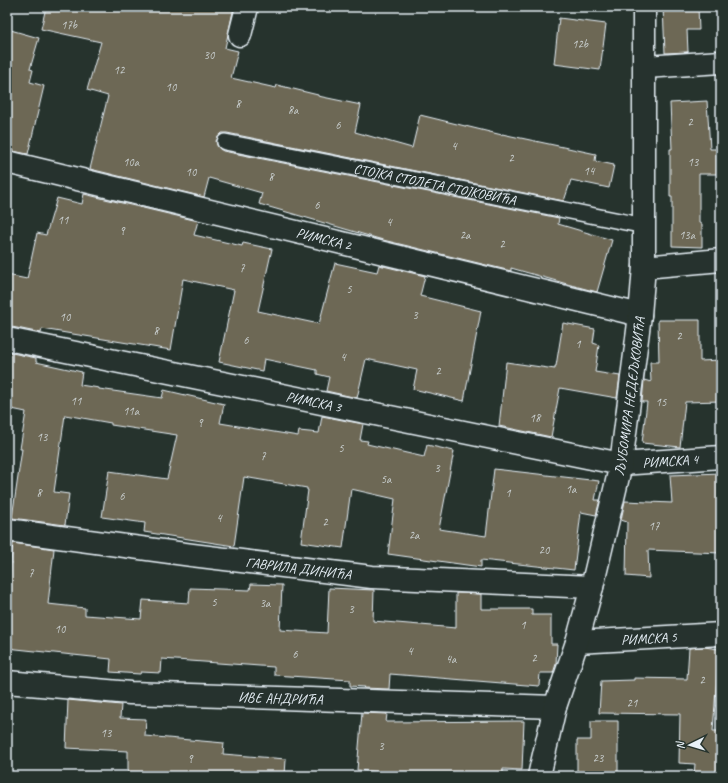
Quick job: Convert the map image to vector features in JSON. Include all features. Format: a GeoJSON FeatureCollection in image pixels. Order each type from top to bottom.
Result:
{"type":"FeatureCollection","features":[{"type":"Feature","properties":{"kind":"street"},"geometry":{"type":"LineString","coordinates":[[240,35],[247,7]]}},
{"type":"Feature","properties":{"kind":"street","name":"ЉУБОМИРА НЕДЕЉКОВИЋА"},"geometry":{"type":"LineString","coordinates":[[539,776],[554,706],[577,642],[592,587],[620,464],[640,315],[644,267],[644,7]]}},
{"type":"Feature","properties":{"kind":"street"},"geometry":{"type":"LineString","coordinates":[[645,67],[721,62]]}},
{"type":"Feature","properties":{"kind":"street","name":"РИМСКА 2"},"geometry":{"type":"LineString","coordinates":[[7,162],[640,315]]}},
{"type":"Feature","properties":{"kind":"street"},"geometry":{"type":"LineString","coordinates":[[644,267],[721,260]]}},
{"type":"Feature","properties":{"kind":"street","name":"РИМСКА 3"},"geometry":{"type":"LineString","coordinates":[[7,339],[620,464]]}},
{"type":"Feature","properties":{"kind":"street","name":"РИМСКА 4"},"geometry":{"type":"LineString","coordinates":[[620,464],[721,456]]}},
{"type":"Feature","properties":{"kind":"street","name":"ГАВРИЛА ДИНИЋА"},"geometry":{"type":"LineString","coordinates":[[7,530],[372,577],[592,587]]}},
{"type":"Feature","properties":{"kind":"street","name":"РИМСКА 5"},"geometry":{"type":"LineString","coordinates":[[577,642],[721,634]]}},
{"type":"Feature","properties":{"kind":"street","name":"ИВЕ АНДРИЋА"},"geometry":{"type":"LineString","coordinates":[[7,682],[130,694],[554,706]]}},
{"type":"Feature","properties":{"kind":"lane","name":"СТОЈКА СТОЛЕТА СТОЈКОВИЋА"},"geometry":{"type":"LineString","coordinates":[[225,142],[645,226]]}},
{"type":"Feature","properties":{"kind":"building"},"geometry":{"type":"Polygon","coordinates":[[[46,7],[234,7],[225,48],[238,51],[231,78],[276,88],[277,85],[318,96],[361,105],[355,132],[412,148],[420,115],[502,135],[596,154],[595,161],[614,165],[609,188],[571,180],[564,201],[227,133],[222,133],[216,141],[219,148],[223,151],[559,218],[558,224],[612,240],[597,292],[511,268],[511,271],[383,240],[259,204],[262,193],[209,178],[204,197],[90,169],[108,96],[87,90],[101,42],[41,29],[46,7]]]}},
{"type":"Feature","properties":{"kind":"building"},"geometry":{"type":"Polygon","coordinates":[[[663,7],[698,7],[699,30],[687,30],[688,52],[665,53],[663,7]]]}},
{"type":"Feature","properties":{"kind":"building"},"geometry":{"type":"Polygon","coordinates":[[[559,18],[606,24],[600,70],[554,64],[559,18]]]}},
{"type":"Feature","properties":{"kind":"building"},"geometry":{"type":"Polygon","coordinates":[[[7,29],[39,38],[30,69],[33,70],[30,82],[44,86],[28,154],[7,150],[7,29]]]}},
{"type":"Feature","properties":{"kind":"building"},"geometry":{"type":"Polygon","coordinates":[[[707,101],[710,149],[717,149],[717,174],[699,174],[699,223],[702,224],[702,247],[672,246],[670,149],[672,149],[670,103],[707,101]]]}},
{"type":"Feature","properties":{"kind":"building"},"geometry":{"type":"Polygon","coordinates":[[[84,194],[198,221],[194,235],[242,246],[243,243],[272,249],[258,311],[319,324],[335,263],[377,272],[379,265],[425,276],[420,296],[481,311],[464,401],[413,389],[417,370],[366,359],[357,398],[326,391],[329,377],[317,374],[317,370],[264,359],[262,371],[219,362],[234,290],[183,279],[171,350],[42,329],[41,333],[7,325],[7,275],[27,279],[37,233],[46,235],[57,198],[82,204],[84,194]]]}},
{"type":"Feature","properties":{"kind":"building"},"geometry":{"type":"Polygon","coordinates":[[[658,320],[700,320],[700,361],[721,360],[721,401],[685,402],[680,447],[642,443],[647,402],[642,402],[644,380],[651,382],[650,362],[659,362],[658,320]]]}},
{"type":"Feature","properties":{"kind":"building"},"geometry":{"type":"Polygon","coordinates":[[[563,323],[595,329],[593,343],[599,345],[595,372],[620,376],[617,398],[560,388],[551,437],[499,426],[506,362],[555,369],[563,323]]]}},
{"type":"Feature","properties":{"kind":"building"},"geometry":{"type":"Polygon","coordinates":[[[7,352],[36,358],[36,362],[82,372],[80,385],[162,398],[164,390],[224,404],[220,423],[298,436],[299,431],[319,433],[322,416],[363,424],[360,440],[368,441],[367,444],[424,457],[427,445],[454,451],[439,529],[486,536],[494,469],[599,481],[595,500],[600,500],[596,515],[581,512],[574,570],[481,560],[481,567],[388,554],[395,499],[351,489],[343,548],[301,542],[308,490],[307,488],[244,477],[234,546],[144,532],[145,523],[102,517],[109,471],[167,479],[177,435],[111,425],[111,423],[65,415],[54,492],[69,494],[65,525],[12,518],[26,412],[7,408],[7,352]]]}},
{"type":"Feature","properties":{"kind":"building"},"geometry":{"type":"Polygon","coordinates":[[[721,473],[721,553],[648,550],[649,578],[626,576],[627,522],[621,520],[625,501],[672,503],[670,475],[721,473]]]}},
{"type":"Feature","properties":{"kind":"building"},"geometry":{"type":"Polygon","coordinates":[[[13,543],[54,549],[48,604],[85,608],[85,615],[141,619],[143,600],[189,603],[190,588],[250,590],[251,584],[282,585],[280,630],[327,633],[329,588],[374,590],[373,621],[456,628],[456,593],[481,594],[481,609],[532,609],[532,615],[551,615],[551,644],[557,644],[556,664],[553,673],[540,673],[539,686],[390,674],[389,689],[350,686],[350,680],[274,675],[274,667],[162,659],[161,673],[141,672],[140,674],[110,672],[111,659],[7,648],[7,599],[13,543]]]}},
{"type":"Feature","properties":{"kind":"building"},"geometry":{"type":"Polygon","coordinates":[[[704,647],[719,649],[713,731],[721,731],[721,776],[694,776],[695,764],[679,763],[680,714],[599,713],[601,681],[634,680],[634,678],[687,679],[689,648],[704,647]]]}},
{"type":"Feature","properties":{"kind":"building"},"geometry":{"type":"Polygon","coordinates":[[[68,700],[121,705],[120,718],[146,719],[145,736],[224,743],[223,754],[286,759],[285,776],[128,776],[128,751],[66,748],[68,700]]]}},
{"type":"Feature","properties":{"kind":"building"},"geometry":{"type":"Polygon","coordinates":[[[362,713],[387,714],[386,722],[524,721],[522,770],[503,769],[503,776],[406,776],[406,774],[357,770],[362,713]]]}},
{"type":"Feature","properties":{"kind":"building"},"geometry":{"type":"Polygon","coordinates":[[[591,721],[618,721],[618,776],[577,776],[577,740],[591,740],[591,721]]]}}]}
